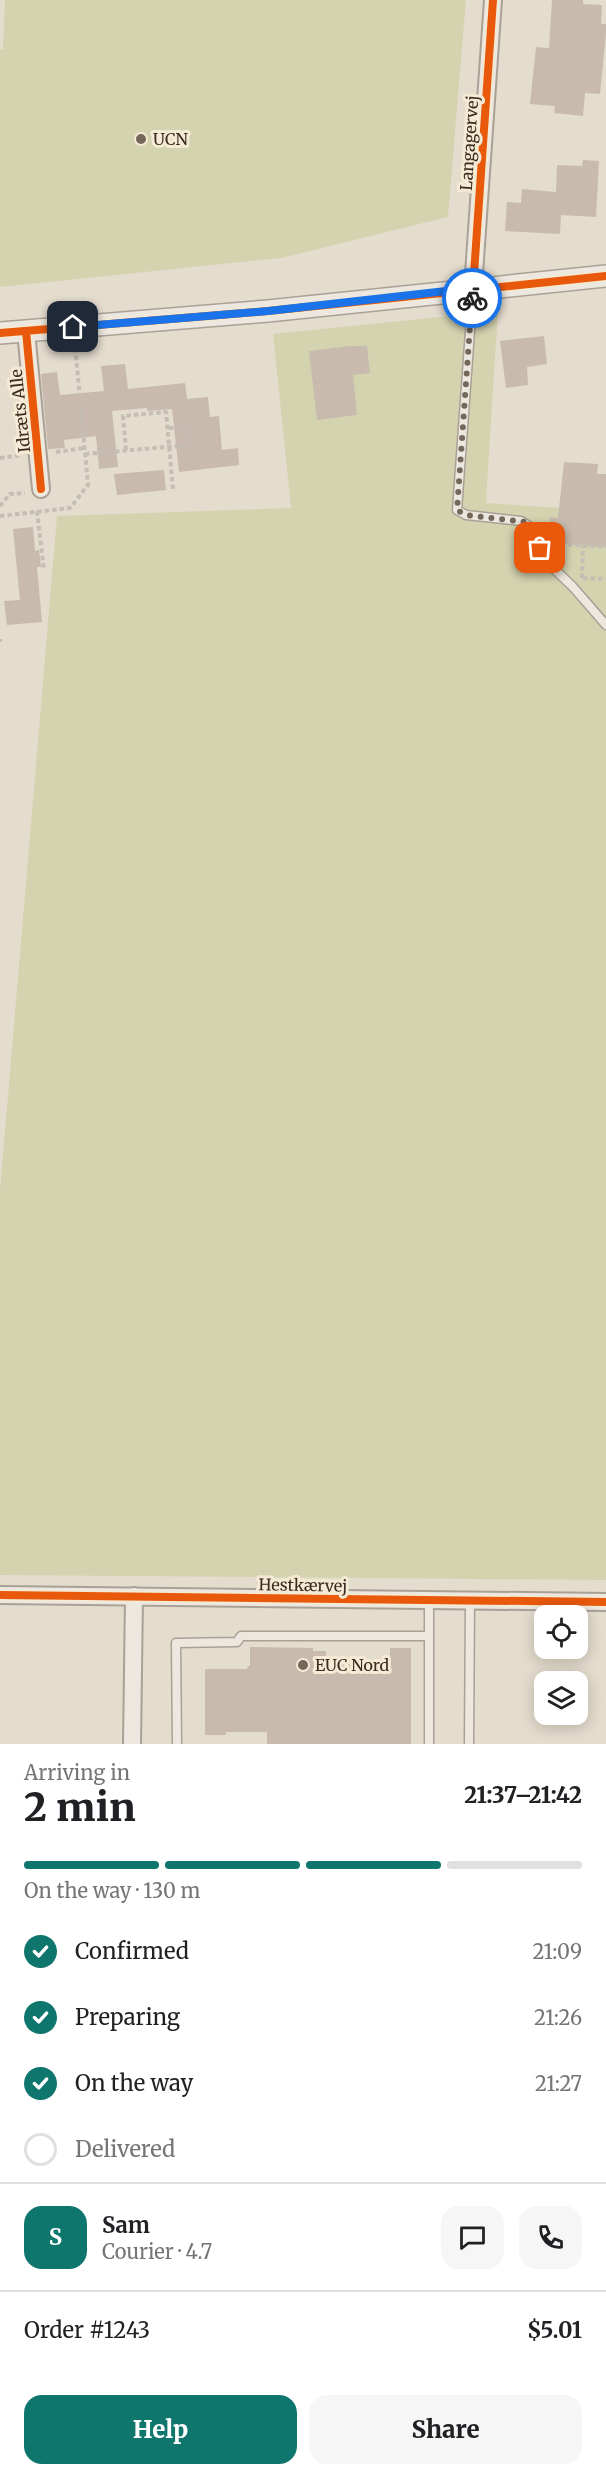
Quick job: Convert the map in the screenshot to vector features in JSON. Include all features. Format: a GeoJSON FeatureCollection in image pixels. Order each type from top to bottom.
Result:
{"type":"FeatureCollection","features":[{"type":"Feature","properties":{"kind":"street","name":"Langagervej"},"geometry":{"type":"LineString","coordinates":[[473,288],[493,0]]}},
{"type":"Feature","properties":{"kind":"street"},"geometry":{"type":"LineString","coordinates":[[0,333],[268,311],[606,276]]}},
{"type":"Feature","properties":{"kind":"street","name":"Idræts Alle"},"geometry":{"type":"LineString","coordinates":[[26,331],[38,490]]}},
{"type":"Feature","properties":{"kind":"street","name":"Hestkærvej"},"geometry":{"type":"LineString","coordinates":[[0,1595],[606,1602]]}},
{"type":"Feature","properties":{"kind":"street"},"geometry":{"type":"LineString","coordinates":[[132,1744],[134,1596]]}},
{"type":"Feature","properties":{"kind":"lane"},"geometry":{"type":"LineString","coordinates":[[473,288],[457,510],[466,515],[526,522],[535,532],[547,562],[573,587],[606,626]]}},
{"type":"Feature","properties":{"kind":"lane"},"geometry":{"type":"LineString","coordinates":[[429,1600],[429,1744]]}},
{"type":"Feature","properties":{"kind":"lane"},"geometry":{"type":"LineString","coordinates":[[469,1744],[470,1600]]}},
{"type":"Feature","properties":{"kind":"lane"},"geometry":{"type":"LineString","coordinates":[[177,1744],[176,1643],[237,1642],[241,1636],[429,1635]]}},
{"type":"Feature","properties":{"kind":"path"},"geometry":{"type":"LineString","coordinates":[[0,516],[70,508],[88,485],[73,327]]}},
{"type":"Feature","properties":{"kind":"path"},"geometry":{"type":"LineString","coordinates":[[126,450],[123,416],[166,412],[173,489]]}},
{"type":"Feature","properties":{"kind":"path"},"geometry":{"type":"LineString","coordinates":[[85,454],[188,445],[187,427],[168,428]]}},
{"type":"Feature","properties":{"kind":"path"},"geometry":{"type":"LineString","coordinates":[[0,506],[9,494],[38,490],[37,512],[44,570]]}},
{"type":"Feature","properties":{"kind":"path"},"geometry":{"type":"LineString","coordinates":[[540,548],[549,544],[606,548]]}},
{"type":"Feature","properties":{"kind":"path"},"geometry":{"type":"LineString","coordinates":[[583,546],[583,578],[606,579]]}},
{"type":"Feature","properties":{"kind":"green space","name":"UCN"},"geometry":{"type":"Polygon","coordinates":[[[5,0],[466,0],[448,217],[281,258],[0,287],[0,49],[3,49],[5,0]]]}},
{"type":"Feature","properties":{"kind":"green space"},"geometry":{"type":"Polygon","coordinates":[[[498,311],[486,503],[606,511],[606,1580],[0,1575],[0,1190],[57,516],[291,508],[273,334],[498,311]]]}},
{"type":"Feature","properties":{"kind":"building"},"geometry":{"type":"Polygon","coordinates":[[[552,0],[583,0],[583,4],[602,5],[601,24],[606,24],[606,33],[600,94],[585,93],[583,116],[554,113],[555,106],[530,104],[536,47],[549,48],[552,0]]]}},
{"type":"Feature","properties":{"kind":"building"},"geometry":{"type":"Polygon","coordinates":[[[583,160],[599,161],[596,217],[561,215],[560,234],[505,231],[507,202],[521,203],[522,189],[556,192],[557,165],[582,166],[583,160]]]}},
{"type":"Feature","properties":{"kind":"building"},"geometry":{"type":"Polygon","coordinates":[[[544,336],[547,364],[527,367],[528,385],[506,388],[500,341],[544,336]]]}},
{"type":"Feature","properties":{"kind":"building"},"geometry":{"type":"Polygon","coordinates":[[[367,346],[370,373],[353,375],[357,415],[317,420],[309,351],[367,346]]]}},
{"type":"Feature","properties":{"kind":"building"},"geometry":{"type":"Polygon","coordinates":[[[125,364],[128,389],[185,383],[187,399],[208,397],[210,417],[219,416],[222,450],[238,448],[239,465],[179,472],[172,409],[147,411],[147,408],[112,411],[118,467],[99,469],[96,436],[64,440],[65,448],[48,449],[41,374],[57,372],[60,395],[104,391],[101,366],[125,364]]]}},
{"type":"Feature","properties":{"kind":"building"},"geometry":{"type":"Polygon","coordinates":[[[564,462],[598,464],[597,474],[606,474],[606,547],[549,543],[550,517],[558,518],[564,462]]]}},
{"type":"Feature","properties":{"kind":"building"},"geometry":{"type":"Polygon","coordinates":[[[164,470],[166,490],[117,495],[114,474],[164,470]]]}},
{"type":"Feature","properties":{"kind":"building"},"geometry":{"type":"Polygon","coordinates":[[[33,527],[35,551],[39,550],[41,567],[37,567],[42,622],[7,625],[4,601],[20,600],[13,529],[33,527]]]}},
{"type":"Feature","properties":{"kind":"building"},"geometry":{"type":"Polygon","coordinates":[[[250,1647],[313,1648],[313,1651],[326,1651],[326,1664],[390,1663],[390,1648],[411,1648],[411,1744],[267,1744],[267,1732],[226,1732],[226,1735],[205,1735],[205,1669],[247,1669],[250,1666],[250,1647]]]}},
{"type":"Feature","properties":{"kind":"cycle path"},"geometry":{"type":"LineString","coordinates":[[473,288],[493,0]]}},
{"type":"Feature","properties":{"kind":"cycle path"},"geometry":{"type":"LineString","coordinates":[[0,333],[268,311],[606,276]]}},
{"type":"Feature","properties":{"kind":"cycle path"},"geometry":{"type":"LineString","coordinates":[[26,331],[41,489]]}},
{"type":"Feature","properties":{"kind":"cycle path"},"geometry":{"type":"LineString","coordinates":[[0,1595],[606,1602]]}},
{"type":"Feature","properties":{"kind":"way so far"},"geometry":{"type":"LineString","coordinates":[[472,298],[457,510],[466,515],[526,522],[535,532],[540,548]]}},
{"type":"Feature","properties":{"kind":"place","name":"UCN"},"geometry":{"type":"Point","coordinates":[141,139]}},
{"type":"Feature","properties":{"kind":"place","name":"EUC Nord"},"geometry":{"type":"Point","coordinates":[303,1665]}},
{"type":"Feature","properties":{"kind":"route"},"geometry":{"type":"LineString","coordinates":[[73,327],[268,311],[473,288],[472,298]]}}]}
